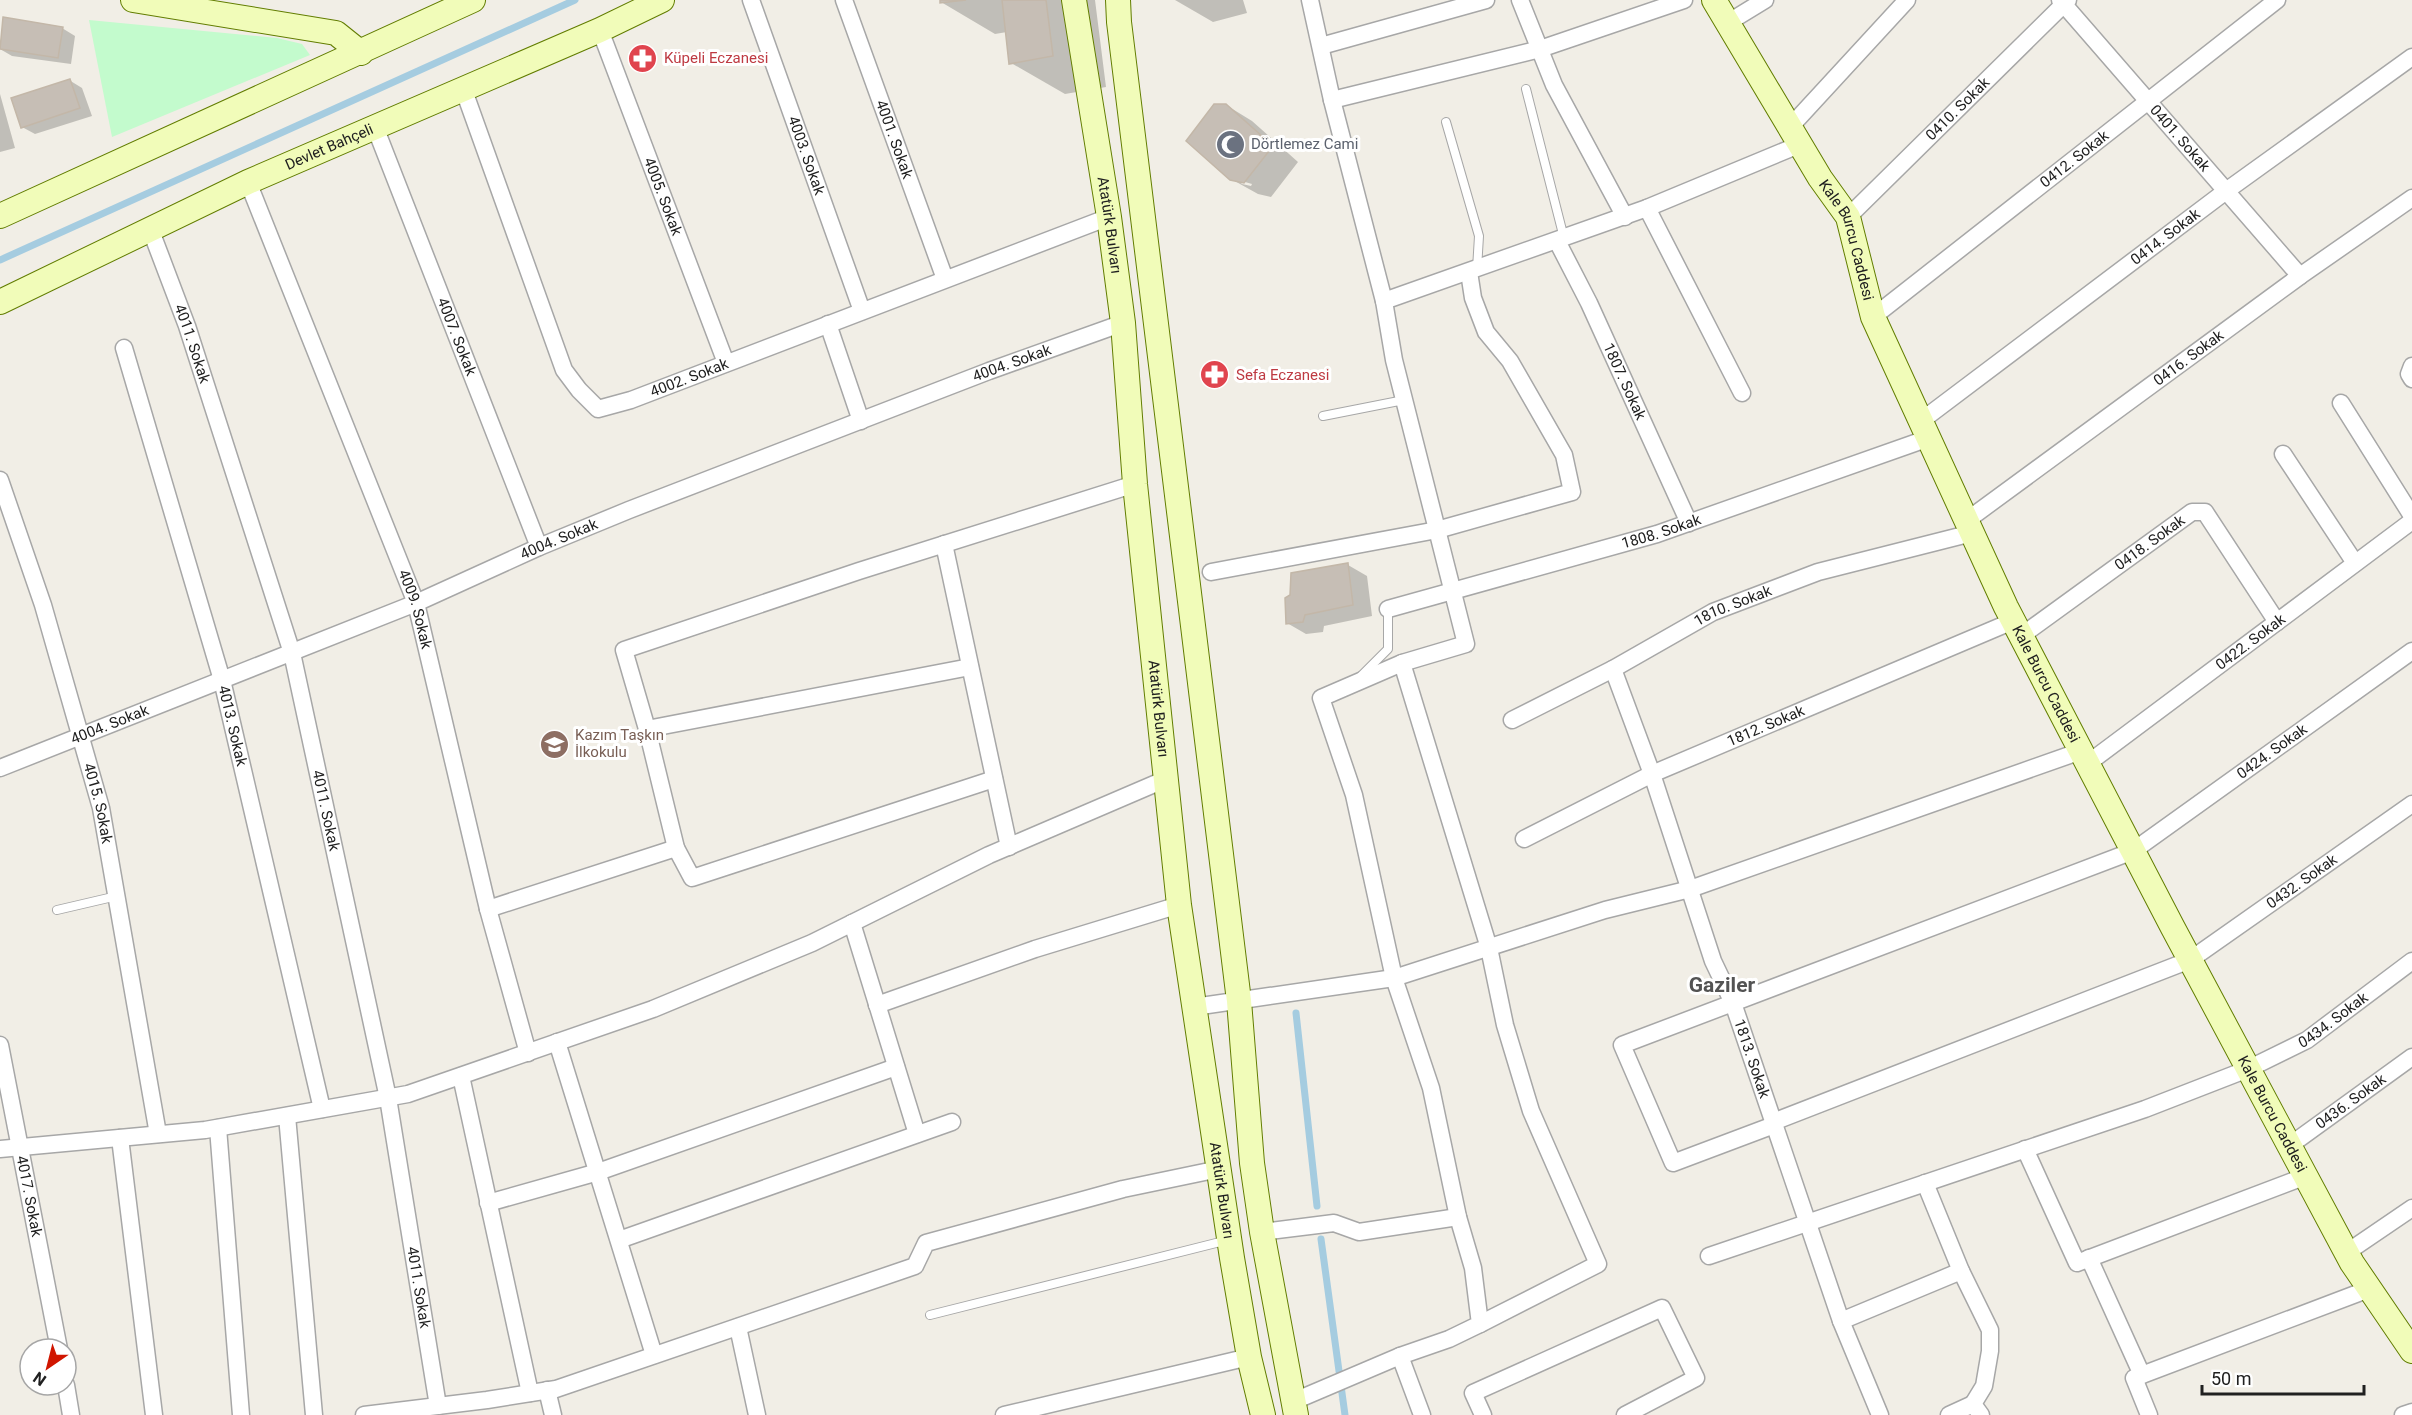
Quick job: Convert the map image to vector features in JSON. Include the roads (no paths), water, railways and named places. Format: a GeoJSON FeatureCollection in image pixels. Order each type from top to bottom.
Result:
{"type":"FeatureCollection","features":[{"type":"Feature","properties":{"kind":"street"},"geometry":{"type":"LineString","coordinates":[[133,0],[172,3],[336,33],[361,53]]}},
{"type":"Feature","properties":{"kind":"street","name":"Devlet Bahçeli"},"geometry":{"type":"LineString","coordinates":[[0,302],[151,231],[248,182],[600,30],[662,0]]}},
{"type":"Feature","properties":{"kind":"street","name":"4003. Sokak"},"geometry":{"type":"LineString","coordinates":[[751,0],[861,311]]}},
{"type":"Feature","properties":{"kind":"street","name":"4001. Sokak"},"geometry":{"type":"LineString","coordinates":[[844,0],[945,279]]}},
{"type":"Feature","properties":{"kind":"street","name":"Atatürk Bulvarı"},"geometry":{"type":"LineString","coordinates":[[1074,0],[1109,217],[1123,323],[1135,484],[1179,905],[1229,1239],[1249,1357],[1263,1415]]}},
{"type":"Feature","properties":{"kind":"street"},"geometry":{"type":"LineString","coordinates":[[1118,0],[1121,46],[1239,1001],[1252,1163],[1262,1232],[1294,1408],[1330,1386],[1400,1356],[1449,1339],[1598,1264],[1531,1111],[1505,1025],[1489,948],[1402,663]]}},
{"type":"Feature","properties":{"kind":"street"},"geometry":{"type":"LineString","coordinates":[[1310,0],[1332,100],[1384,301],[1394,360],[1467,644],[1402,663],[1321,698],[1354,795],[1394,978],[1431,1088],[1458,1217],[1473,1268],[1479,1324]]}},
{"type":"Feature","properties":{"kind":"street"},"geometry":{"type":"LineString","coordinates":[[1321,46],[1486,0]]}},
{"type":"Feature","properties":{"kind":"street"},"geometry":{"type":"LineString","coordinates":[[1520,0],[1554,85],[1624,217]]}},
{"type":"Feature","properties":{"kind":"street"},"geometry":{"type":"LineString","coordinates":[[1332,100],[1540,49],[1684,0]]}},
{"type":"Feature","properties":{"kind":"street","name":"Kale Burcu Caddesi"},"geometry":{"type":"LineString","coordinates":[[1714,0],[1820,178],[1848,217],[1874,317],[2017,628],[2346,1253],[2412,1351]]}},
{"type":"Feature","properties":{"kind":"street"},"geometry":{"type":"LineString","coordinates":[[1729,22],[1765,0]]}},
{"type":"Feature","properties":{"kind":"street"},"geometry":{"type":"LineString","coordinates":[[1384,301],[1647,208],[1796,135],[1907,0]]}},
{"type":"Feature","properties":{"kind":"street","name":"0412. Sokak"},"geometry":{"type":"LineString","coordinates":[[1874,317],[2277,0]]}},
{"type":"Feature","properties":{"kind":"street","name":"0401. Sokak"},"geometry":{"type":"LineString","coordinates":[[2063,1],[2300,276]]}},
{"type":"Feature","properties":{"kind":"street","name":"0410. Sokak"},"geometry":{"type":"LineString","coordinates":[[1848,217],[2063,1]]}},
{"type":"Feature","properties":{"kind":"street"},"geometry":{"type":"LineString","coordinates":[[0,216],[361,53],[462,2]]}},
{"type":"Feature","properties":{"kind":"street","name":"4005. Sokak"},"geometry":{"type":"LineString","coordinates":[[600,30],[726,363]]}},
{"type":"Feature","properties":{"kind":"street","name":"0414. Sokak"},"geometry":{"type":"LineString","coordinates":[[1925,429],[2226,191],[2412,57]]}},
{"type":"Feature","properties":{"kind":"street","name":"4002. Sokak"},"geometry":{"type":"LineString","coordinates":[[463,88],[564,370],[579,390],[598,409],[631,400],[1109,217]]}},
{"type":"Feature","properties":{"kind":"street","name":"4007. Sokak"},"geometry":{"type":"LineString","coordinates":[[375,127],[539,548]]}},
{"type":"Feature","properties":{"kind":"street","name":"4009. Sokak"},"geometry":{"type":"LineString","coordinates":[[248,182],[416,603],[488,909],[528,1053]]}},
{"type":"Feature","properties":{"kind":"street","name":"0416. Sokak"},"geometry":{"type":"LineString","coordinates":[[1969,527],[2300,276],[2412,198]]}},
{"type":"Feature","properties":{"kind":"street"},"geometry":{"type":"LineString","coordinates":[[1647,208],[1742,393]]}},
{"type":"Feature","properties":{"kind":"street","name":"4011. Sokak"},"geometry":{"type":"LineString","coordinates":[[151,231],[187,326],[292,653],[388,1098],[438,1406]]}},
{"type":"Feature","properties":{"kind":"street","name":"1807. Sokak"},"geometry":{"type":"LineString","coordinates":[[1561,240],[1689,523]]}},
{"type":"Feature","properties":{"kind":"street"},"geometry":{"type":"LineString","coordinates":[[1211,572],[1437,530],[1572,492],[1564,455],[1510,361],[1486,332],[1473,298],[1473,271]]}},
{"type":"Feature","properties":{"kind":"street","name":"4004. Sokak"},"geometry":{"type":"LineString","coordinates":[[0,768],[416,603],[539,548],[989,371],[1123,323]]}},
{"type":"Feature","properties":{"kind":"street"},"geometry":{"type":"LineString","coordinates":[[828,324],[861,421]]}},
{"type":"Feature","properties":{"kind":"street","name":"4013. Sokak"},"geometry":{"type":"LineString","coordinates":[[124,348],[222,680],[322,1109]]}},
{"type":"Feature","properties":{"kind":"street"},"geometry":{"type":"LineString","coordinates":[[2412,366],[2409,374],[2412,379]]}},
{"type":"Feature","properties":{"kind":"street"},"geometry":{"type":"LineString","coordinates":[[2341,403],[2412,518]]}},
{"type":"Feature","properties":{"kind":"street","name":"1808. Sokak"},"geometry":{"type":"LineString","coordinates":[[1388,609],[1453,593],[1657,534],[1925,429]]}},
{"type":"Feature","properties":{"kind":"street"},"geometry":{"type":"LineString","coordinates":[[2283,454],[2355,563]]}},
{"type":"Feature","properties":{"kind":"street","name":"4015. Sokak"},"geometry":{"type":"LineString","coordinates":[[0,480],[42,605],[101,808],[158,1134]]}},
{"type":"Feature","properties":{"kind":"street"},"geometry":{"type":"LineString","coordinates":[[994,779],[692,878],[676,849],[647,729],[624,650],[944,544],[1135,484]]}},
{"type":"Feature","properties":{"kind":"street","name":"0418. Sokak"},"geometry":{"type":"LineString","coordinates":[[2017,628],[2192,512],[2205,512],[2277,622]]}},
{"type":"Feature","properties":{"kind":"street","name":"0422. Sokak"},"geometry":{"type":"LineString","coordinates":[[1194,1007],[1394,978],[1605,910],[1690,889],[2084,757],[2277,622],[2412,518]]}},
{"type":"Feature","properties":{"kind":"street","name":"1810. Sokak"},"geometry":{"type":"LineString","coordinates":[[1512,720],[1613,669],[1713,612],[1818,572],[1969,527]]}},
{"type":"Feature","properties":{"kind":"street"},"geometry":{"type":"LineString","coordinates":[[944,544],[1009,847]]}},
{"type":"Feature","properties":{"kind":"street","name":"1812. Sokak"},"geometry":{"type":"LineString","coordinates":[[1524,839],[1652,774],[2017,628]]}},
{"type":"Feature","properties":{"kind":"street","name":"0424. Sokak"},"geometry":{"type":"LineString","coordinates":[[1773,1123],[1673,1163],[1622,1045],[2133,851],[2412,651]]}},
{"type":"Feature","properties":{"kind":"street"},"geometry":{"type":"LineString","coordinates":[[647,729],[970,667]]}},
{"type":"Feature","properties":{"kind":"street","name":"1813. Sokak"},"geometry":{"type":"LineString","coordinates":[[1613,669],[1652,774],[1713,961],[1733,1003],[1841,1321],[1880,1415]]}},
{"type":"Feature","properties":{"kind":"street"},"geometry":{"type":"LineString","coordinates":[[0,1149],[218,1128],[408,1094],[653,1009],[812,943],[1009,847],[1166,779]]}},
{"type":"Feature","properties":{"kind":"street","name":"0432. Sokak"},"geometry":{"type":"LineString","coordinates":[[1773,1123],[2190,960],[2412,804]]}},
{"type":"Feature","properties":{"kind":"street"},"geometry":{"type":"LineString","coordinates":[[488,909],[676,849]]}},
{"type":"Feature","properties":{"kind":"street"},"geometry":{"type":"LineString","coordinates":[[877,1005],[1035,950],[1179,905]]}},
{"type":"Feature","properties":{"kind":"street"},"geometry":{"type":"LineString","coordinates":[[852,923],[917,1134]]}},
{"type":"Feature","properties":{"kind":"street","name":"0434. Sokak"},"geometry":{"type":"LineString","coordinates":[[1709,1256],[2145,1109],[2248,1069],[2307,1040],[2412,961]]}},
{"type":"Feature","properties":{"kind":"street"},"geometry":{"type":"LineString","coordinates":[[557,1042],[654,1356]]}},
{"type":"Feature","properties":{"kind":"street","name":"4017. Sokak"},"geometry":{"type":"LineString","coordinates":[[0,1045],[22,1147],[57,1337]]}},
{"type":"Feature","properties":{"kind":"street","name":"0436. Sokak"},"geometry":{"type":"LineString","coordinates":[[2289,1146],[2412,1057]]}},
{"type":"Feature","properties":{"kind":"street"},"geometry":{"type":"LineString","coordinates":[[488,1203],[597,1172],[896,1066]]}},
{"type":"Feature","properties":{"kind":"street"},"geometry":{"type":"LineString","coordinates":[[461,1076],[488,1203],[538,1392],[552,1415]]}},
{"type":"Feature","properties":{"kind":"street"},"geometry":{"type":"LineString","coordinates":[[287,1116],[314,1415]]}},
{"type":"Feature","properties":{"kind":"street"},"geometry":{"type":"LineString","coordinates":[[619,1240],[952,1122]]}},
{"type":"Feature","properties":{"kind":"street"},"geometry":{"type":"LineString","coordinates":[[218,1128],[241,1415]]}},
{"type":"Feature","properties":{"kind":"street"},"geometry":{"type":"LineString","coordinates":[[120,1138],[154,1415]]}},
{"type":"Feature","properties":{"kind":"street"},"geometry":{"type":"LineString","coordinates":[[2025,1149],[2077,1263],[2306,1176]]}},
{"type":"Feature","properties":{"kind":"street"},"geometry":{"type":"LineString","coordinates":[[364,1415],[438,1406],[488,1408],[654,1356],[915,1266],[926,1242],[1123,1189],[1219,1169]]}},
{"type":"Feature","properties":{"kind":"street"},"geometry":{"type":"LineString","coordinates":[[1925,1183],[1961,1271],[1990,1330],[1990,1351],[1984,1386],[1977,1409],[1949,1415]]}},
{"type":"Feature","properties":{"kind":"street"},"geometry":{"type":"LineString","coordinates":[[2346,1253],[2412,1208]]}},
{"type":"Feature","properties":{"kind":"street"},"geometry":{"type":"LineString","coordinates":[[1262,1232],[1334,1223],[1359,1232],[1458,1217]]}},
{"type":"Feature","properties":{"kind":"street"},"geometry":{"type":"LineString","coordinates":[[2089,1258],[2142,1375]]}},
{"type":"Feature","properties":{"kind":"street"},"geometry":{"type":"LineString","coordinates":[[1841,1321],[1961,1271]]}},
{"type":"Feature","properties":{"kind":"street"},"geometry":{"type":"LineString","coordinates":[[2149,1415],[2134,1378],[2369,1289]]}},
{"type":"Feature","properties":{"kind":"street"},"geometry":{"type":"LineString","coordinates":[[1483,1415],[1473,1393],[1662,1308],[1696,1378],[1626,1415]]}},
{"type":"Feature","properties":{"kind":"street"},"geometry":{"type":"LineString","coordinates":[[738,1327],[757,1415]]}},
{"type":"Feature","properties":{"kind":"street"},"geometry":{"type":"LineString","coordinates":[[1400,1356],[1422,1415]]}},
{"type":"Feature","properties":{"kind":"street"},"geometry":{"type":"LineString","coordinates":[[1004,1415],[1249,1357]]}},
{"type":"Feature","properties":{"kind":"street"},"geometry":{"type":"LineString","coordinates":[[68,1397],[71,1415]]}},
{"type":"Feature","properties":{"kind":"street"},"geometry":{"type":"LineString","coordinates":[[2403,1415],[2412,1412]]}},
{"type":"Feature","properties":{"kind":"lane"},"geometry":{"type":"LineString","coordinates":[[1526,89],[1561,240]]}},
{"type":"Feature","properties":{"kind":"lane"},"geometry":{"type":"LineString","coordinates":[[1446,122],[1479,236],[1473,271]]}},
{"type":"Feature","properties":{"kind":"lane"},"geometry":{"type":"LineString","coordinates":[[1323,416],[1404,400]]}},
{"type":"Feature","properties":{"kind":"lane"},"geometry":{"type":"LineString","coordinates":[[1353,685],[1388,649],[1388,609]]}},
{"type":"Feature","properties":{"kind":"lane"},"geometry":{"type":"LineString","coordinates":[[57,910],[117,896]]}},
{"type":"Feature","properties":{"kind":"lane"},"geometry":{"type":"LineString","coordinates":[[930,1315],[1229,1239]]}},
{"type":"Feature","properties":{"kind":"waterway"},"geometry":{"type":"LineString","coordinates":[[0,260],[575,0]]}},
{"type":"Feature","properties":{"kind":"waterway"},"geometry":{"type":"LineString","coordinates":[[1296,1013],[1317,1206]]}},
{"type":"Feature","properties":{"kind":"waterway"},"geometry":{"type":"LineString","coordinates":[[1321,1239],[1345,1415]]}},
{"type":"Feature","properties":{"kind":"place","name":"Küpeli Eczanesi"},"geometry":{"type":"Point","coordinates":[643,58]}},
{"type":"Feature","properties":{"kind":"place","name":"Dörtlemez Cami"},"geometry":{"type":"Point","coordinates":[1230,144]}},
{"type":"Feature","properties":{"kind":"place","name":"Sefa Eczanesi"},"geometry":{"type":"Point","coordinates":[1215,375]}},
{"type":"Feature","properties":{"kind":"place","name":"Kazım Taşkın İlkokulu"},"geometry":{"type":"Point","coordinates":[554,744]}},
{"type":"Feature","properties":{"kind":"district","name":"Gaziler"},"geometry":{"type":"Point","coordinates":[1722,985]}}]}
